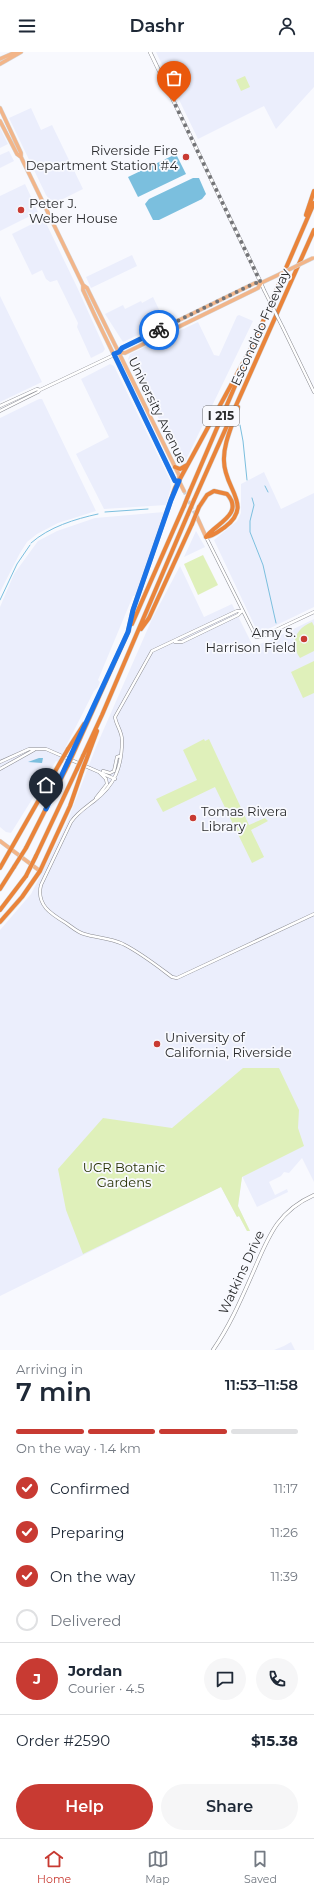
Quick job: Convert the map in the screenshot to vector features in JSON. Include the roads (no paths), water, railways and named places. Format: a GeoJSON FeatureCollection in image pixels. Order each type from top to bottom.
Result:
{"type":"FeatureCollection","features":[{"type":"Feature","properties":{"kind":"highway"},"geometry":{"type":"LineString","coordinates":[[297,242],[314,191]]}},
{"type":"Feature","properties":{"kind":"highway","name":"Escondido Freeway"},"geometry":{"type":"LineString","coordinates":[[0,889],[26,848],[74,752],[184,506],[219,420],[314,203]]}},
{"type":"Feature","properties":{"kind":"highway","name":"Escondido Freeway"},"geometry":{"type":"LineString","coordinates":[[0,910],[26,876],[77,769],[85,757],[194,500],[314,230]]}},
{"type":"Feature","properties":{"kind":"highway"},"geometry":{"type":"LineString","coordinates":[[306,248],[314,239]]}},
{"type":"Feature","properties":{"kind":"highway"},"geometry":{"type":"LineString","coordinates":[[128,632],[133,610],[179,481],[254,341]]}},
{"type":"Feature","properties":{"kind":"highway"},"geometry":{"type":"LineString","coordinates":[[206,537],[212,537],[232,522],[238,512],[238,503],[227,479],[224,459],[243,391]]}},
{"type":"Feature","properties":{"kind":"highway"},"geometry":{"type":"LineString","coordinates":[[175,467],[180,469],[188,464]]}},
{"type":"Feature","properties":{"kind":"highway"},"geometry":{"type":"LineString","coordinates":[[137,636],[149,618],[199,507],[207,495],[214,491],[224,492],[232,500],[233,506],[230,515],[206,537]]}},
{"type":"Feature","properties":{"kind":"highway"},"geometry":{"type":"LineString","coordinates":[[0,868],[78,731],[87,720]]}},
{"type":"Feature","properties":{"kind":"highway"},"geometry":{"type":"LineString","coordinates":[[0,922],[22,897],[40,871],[70,806],[82,771],[85,757]]}},
{"type":"Feature","properties":{"kind":"main road"},"geometry":{"type":"LineString","coordinates":[[0,59],[16,52]]}},
{"type":"Feature","properties":{"kind":"main road"},"geometry":{"type":"LineString","coordinates":[[0,64],[21,52]]}},
{"type":"Feature","properties":{"kind":"main road"},"geometry":{"type":"LineString","coordinates":[[150,52],[261,283]]}},
{"type":"Feature","properties":{"kind":"main road","name":"University Avenue"},"geometry":{"type":"LineString","coordinates":[[0,108],[18,146],[21,157],[83,285],[83,290],[175,481],[179,481]]}},
{"type":"Feature","properties":{"kind":"main road","name":"University Avenue"},"geometry":{"type":"LineString","coordinates":[[0,121],[17,154],[21,157]]}},
{"type":"Feature","properties":{"kind":"main road"},"geometry":{"type":"LineString","coordinates":[[4,129],[8,130],[18,146]]}},
{"type":"Feature","properties":{"kind":"main road"},"geometry":{"type":"LineString","coordinates":[[114,354],[125,352],[258,288],[261,283],[313,258]]}},
{"type":"Feature","properties":{"kind":"main road","name":"University Avenue"},"geometry":{"type":"LineString","coordinates":[[83,285],[87,288],[119,352],[179,475],[179,481],[184,491]]}},
{"type":"Feature","properties":{"kind":"main road"},"geometry":{"type":"LineString","coordinates":[[89,302],[97,314],[100,315]]}},
{"type":"Feature","properties":{"kind":"main road"},"geometry":{"type":"LineString","coordinates":[[196,518],[206,537]]}},
{"type":"Feature","properties":{"kind":"main road"},"geometry":{"type":"LineString","coordinates":[[0,841],[40,871]]}},
{"type":"Feature","properties":{"kind":"main road","name":"Watkins Drive"},"geometry":{"type":"LineString","coordinates":[[213,1350],[234,1315],[272,1229],[297,1204],[314,1195]]}},
{"type":"Feature","properties":{"kind":"street"},"geometry":{"type":"LineString","coordinates":[[261,283],[314,392]]}},
{"type":"Feature","properties":{"kind":"street"},"geometry":{"type":"LineString","coordinates":[[0,412],[40,390],[114,354]]}},
{"type":"Feature","properties":{"kind":"street"},"geometry":{"type":"LineString","coordinates":[[0,406],[36,389],[40,390]]}},
{"type":"Feature","properties":{"kind":"street"},"geometry":{"type":"LineString","coordinates":[[206,537],[257,637],[314,612]]}},
{"type":"Feature","properties":{"kind":"street"},"geometry":{"type":"LineString","coordinates":[[242,610],[237,611],[175,642],[164,644],[152,651],[115,719],[122,736],[120,756],[115,779],[108,790],[70,822],[41,885],[40,893],[45,908],[76,930],[91,936],[110,939],[125,945],[142,955],[172,977],[177,978],[314,914]]}},
{"type":"Feature","properties":{"kind":"street"},"geometry":{"type":"LineString","coordinates":[[0,762],[29,749],[46,749],[54,751],[115,779]]}},
{"type":"Feature","properties":{"kind":"street"},"geometry":{"type":"LineString","coordinates":[[0,769],[35,749]]}},
{"type":"Feature","properties":{"kind":"street"},"geometry":{"type":"LineString","coordinates":[[98,771],[113,772],[117,757],[120,756]]}},
{"type":"Feature","properties":{"kind":"street"},"geometry":{"type":"LineString","coordinates":[[93,802],[108,784],[106,779],[98,771]]}},
{"type":"Feature","properties":{"kind":"water"},"geometry":{"type":"Polygon","coordinates":[[[176,154],[186,174],[138,197],[128,177],[176,154]]]}},
{"type":"Feature","properties":{"kind":"water"},"geometry":{"type":"Polygon","coordinates":[[[193,178],[199,178],[206,194],[202,199],[159,220],[153,220],[145,204],[149,199],[193,178]]]}},
{"type":"Feature","properties":{"kind":"water"},"geometry":{"type":"Polygon","coordinates":[[[43,758],[42,763],[28,762],[43,758]]]}},
{"type":"Feature","properties":{"kind":"waterway"},"geometry":{"type":"LineString","coordinates":[[240,425],[247,480]]}},
{"type":"Feature","properties":{"kind":"waterway"},"geometry":{"type":"LineString","coordinates":[[265,486],[268,492]]}},
{"type":"Feature","properties":{"kind":"waterway"},"geometry":{"type":"LineString","coordinates":[[252,498],[254,505],[250,521],[250,532],[263,565],[276,623]]}},
{"type":"Feature","properties":{"kind":"waterway"},"geometry":{"type":"LineString","coordinates":[[105,512],[148,509]]}},
{"type":"Feature","properties":{"kind":"waterway"},"geometry":{"type":"LineString","coordinates":[[31,543],[46,532],[63,524],[98,514]]}},
{"type":"Feature","properties":{"kind":"waterway"},"geometry":{"type":"LineString","coordinates":[[0,600],[17,564],[30,545]]}},
{"type":"Feature","properties":{"kind":"tunnel"},"geometry":{"type":"LineString","coordinates":[[184,491],[196,516]]}},
{"type":"Feature","properties":{"kind":"place","name":"Riverside Fire Department Station #4"},"geometry":{"type":"Point","coordinates":[186,157]}},
{"type":"Feature","properties":{"kind":"place","name":"Peter J. Weber House"},"geometry":{"type":"Point","coordinates":[21,210]}},
{"type":"Feature","properties":{"kind":"place","name":"Amy S. Harrison Field"},"geometry":{"type":"Point","coordinates":[304,639]}},
{"type":"Feature","properties":{"kind":"place","name":"Tomas Rivera Library"},"geometry":{"type":"Point","coordinates":[193,818]}},
{"type":"Feature","properties":{"kind":"place","name":"University of California, Riverside"},"geometry":{"type":"Point","coordinates":[157,1044]}},
{"type":"Feature","properties":{"kind":"park label","name":"UCR Botanic Gardens"},"geometry":{"type":"Point","coordinates":[124,1174]}}]}
